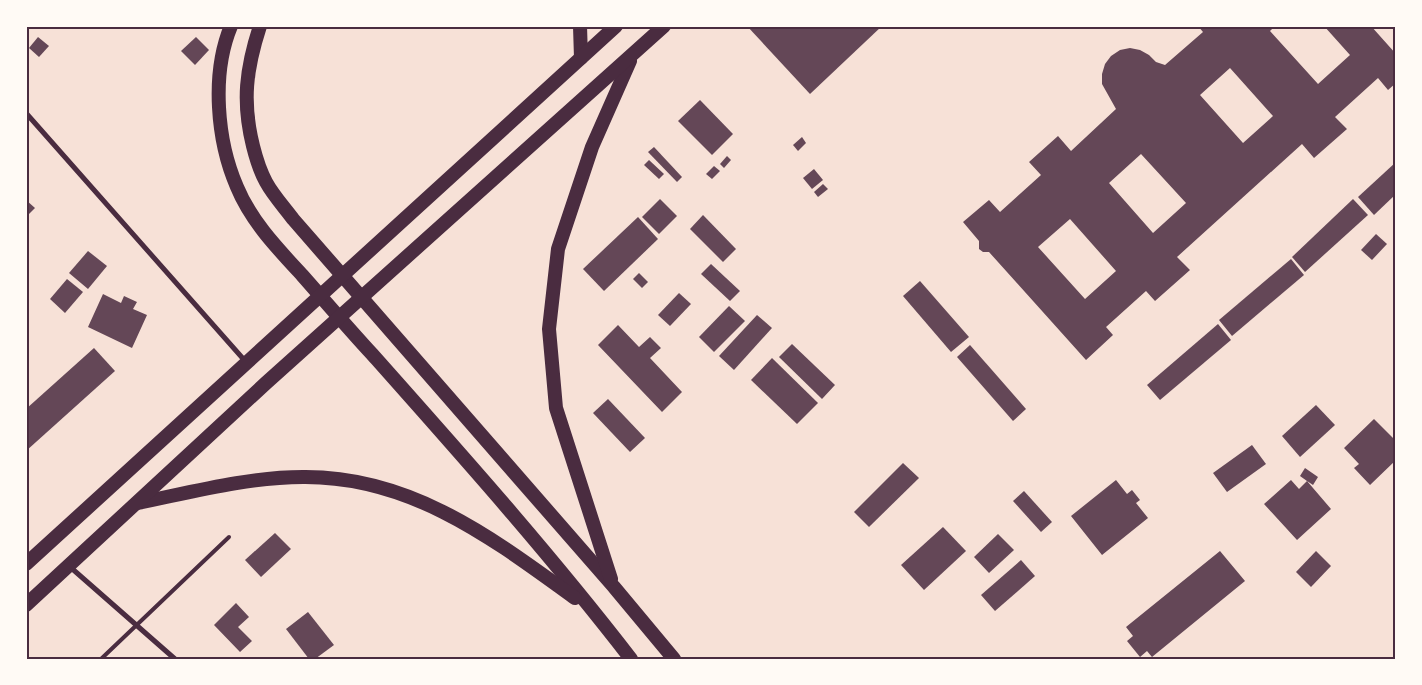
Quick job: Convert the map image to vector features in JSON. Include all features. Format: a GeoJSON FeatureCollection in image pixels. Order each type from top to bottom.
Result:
{"type":"FeatureCollection","features":[{"type":"Feature","properties":{"kind":"highway"},"geometry":{"type":"LineString","coordinates":[[231,26],[220,73],[219,117],[225,152],[237,187],[252,216],[271,241],[385,369],[594,611],[631,659]]}},
{"type":"Feature","properties":{"kind":"highway"},"geometry":{"type":"LineString","coordinates":[[260,26],[251,56],[246,88],[247,120],[265,181],[293,219],[614,586],[674,659]]}},
{"type":"Feature","properties":{"kind":"highway"},"geometry":{"type":"LineString","coordinates":[[580,26],[581,58]]}},
{"type":"Feature","properties":{"kind":"highway"},"geometry":{"type":"LineString","coordinates":[[26,564],[616,26]]}},
{"type":"Feature","properties":{"kind":"highway"},"geometry":{"type":"LineString","coordinates":[[26,604],[266,383],[664,26]]}},
{"type":"Feature","properties":{"kind":"highway"},"geometry":{"type":"LineString","coordinates":[[614,586],[556,408],[549,329],[558,248],[592,147],[632,56]]}},
{"type":"Feature","properties":{"kind":"highway"},"geometry":{"type":"LineString","coordinates":[[137,503],[234,483],[303,477],[362,482],[416,498],[491,538],[594,611]]}},
{"type":"Feature","properties":{"kind":"street"},"geometry":{"type":"LineString","coordinates":[[26,113],[246,363]]}},
{"type":"Feature","properties":{"kind":"street"},"geometry":{"type":"LineString","coordinates":[[69,566],[175,659]]}},
{"type":"Feature","properties":{"kind":"lane"},"geometry":{"type":"LineString","coordinates":[[102,659],[229,537]]}},
{"type":"Feature","properties":{"kind":"building"},"geometry":{"type":"Polygon","coordinates":[[[747,26],[882,26],[810,94],[747,26]]]}},
{"type":"Feature","properties":{"kind":"building"},"geometry":{"type":"Polygon","coordinates":[[[1198,26],[1275,26],[1270,31],[1318,84],[1350,55],[1324,26],[1371,26],[1396,54],[1396,83],[1388,90],[1378,78],[1335,117],[1347,129],[1314,158],[1302,144],[1177,257],[1190,270],[1155,301],[1146,291],[1106,327],[1113,335],[1086,360],[989,252],[983,252],[979,249],[979,241],[963,222],[989,200],[1000,212],[1041,175],[1029,162],[1058,136],[1071,151],[1116,109],[1102,84],[1105,64],[1111,56],[1120,50],[1130,48],[1140,50],[1156,62],[1165,65],[1203,32],[1198,26]],[[1230,68],[1200,95],[1243,143],[1273,116],[1230,68]],[[1141,154],[1109,183],[1153,233],[1186,203],[1141,154]],[[1070,219],[1038,247],[1085,299],[1116,271],[1070,219]]]}},
{"type":"Feature","properties":{"kind":"building"},"geometry":{"type":"Polygon","coordinates":[[[38,37],[49,46],[39,57],[29,48],[38,37]]]}},
{"type":"Feature","properties":{"kind":"building"},"geometry":{"type":"Polygon","coordinates":[[[196,37],[209,50],[195,65],[181,51],[196,37]]]}},
{"type":"Feature","properties":{"kind":"building"},"geometry":{"type":"Polygon","coordinates":[[[700,100],[733,134],[712,155],[678,121],[700,100]]]}},
{"type":"Feature","properties":{"kind":"building"},"geometry":{"type":"Polygon","coordinates":[[[802,137],[806,143],[798,151],[793,145],[802,137]]]}},
{"type":"Feature","properties":{"kind":"building"},"geometry":{"type":"Polygon","coordinates":[[[654,147],[682,177],[677,182],[648,152],[654,147]]]}},
{"type":"Feature","properties":{"kind":"building"},"geometry":{"type":"Polygon","coordinates":[[[727,156],[731,160],[724,168],[720,164],[727,156]]]}},
{"type":"Feature","properties":{"kind":"building"},"geometry":{"type":"Polygon","coordinates":[[[649,160],[664,174],[659,179],[644,165],[649,160]]]}},
{"type":"Feature","properties":{"kind":"building"},"geometry":{"type":"Polygon","coordinates":[[[1396,162],[1396,194],[1374,215],[1358,197],[1396,162]]]}},
{"type":"Feature","properties":{"kind":"building"},"geometry":{"type":"Polygon","coordinates":[[[714,166],[720,171],[712,179],[706,174],[714,166]]]}},
{"type":"Feature","properties":{"kind":"building"},"geometry":{"type":"Polygon","coordinates":[[[814,169],[823,180],[812,189],[803,178],[814,169]]]}},
{"type":"Feature","properties":{"kind":"building"},"geometry":{"type":"Polygon","coordinates":[[[823,184],[828,189],[818,197],[814,192],[823,184]]]}},
{"type":"Feature","properties":{"kind":"building"},"geometry":{"type":"Polygon","coordinates":[[[660,199],[677,216],[659,234],[642,217],[660,199]]]}},
{"type":"Feature","properties":{"kind":"building"},"geometry":{"type":"Polygon","coordinates":[[[1353,199],[1368,215],[1305,272],[1292,257],[1353,199]]]}},
{"type":"Feature","properties":{"kind":"building"},"geometry":{"type":"Polygon","coordinates":[[[26,200],[35,208],[26,217],[26,200]]]}},
{"type":"Feature","properties":{"kind":"building"},"geometry":{"type":"Polygon","coordinates":[[[703,215],[736,249],[723,262],[690,229],[703,215]]]}},
{"type":"Feature","properties":{"kind":"building"},"geometry":{"type":"Polygon","coordinates":[[[638,217],[658,239],[604,291],[583,269],[638,217]]]}},
{"type":"Feature","properties":{"kind":"building"},"geometry":{"type":"Polygon","coordinates":[[[1376,234],[1387,244],[1372,260],[1361,250],[1376,234]]]}},
{"type":"Feature","properties":{"kind":"building"},"geometry":{"type":"Polygon","coordinates":[[[88,251],[107,266],[88,289],[69,273],[88,251]]]}},
{"type":"Feature","properties":{"kind":"building"},"geometry":{"type":"Polygon","coordinates":[[[1291,259],[1304,275],[1232,336],[1219,320],[1291,259]]]}},
{"type":"Feature","properties":{"kind":"building"},"geometry":{"type":"Polygon","coordinates":[[[711,264],[740,291],[730,301],[701,274],[711,264]]]}},
{"type":"Feature","properties":{"kind":"building"},"geometry":{"type":"Polygon","coordinates":[[[639,273],[648,282],[642,288],[633,279],[639,273]]]}},
{"type":"Feature","properties":{"kind":"building"},"geometry":{"type":"Polygon","coordinates":[[[67,279],[83,292],[65,313],[50,299],[67,279]]]}},
{"type":"Feature","properties":{"kind":"building"},"geometry":{"type":"Polygon","coordinates":[[[920,281],[969,337],[951,352],[903,296],[920,281]]]}},
{"type":"Feature","properties":{"kind":"building"},"geometry":{"type":"Polygon","coordinates":[[[679,293],[691,304],[670,326],[658,315],[679,293]]]}},
{"type":"Feature","properties":{"kind":"building"},"geometry":{"type":"Polygon","coordinates":[[[103,294],[121,303],[124,296],[137,302],[133,309],[147,315],[132,348],[88,327],[103,294]]]}},
{"type":"Feature","properties":{"kind":"building"},"geometry":{"type":"Polygon","coordinates":[[[729,306],[745,321],[714,352],[699,337],[729,306]]]}},
{"type":"Feature","properties":{"kind":"building"},"geometry":{"type":"Polygon","coordinates":[[[757,315],[772,328],[734,370],[719,356],[757,315]]]}},
{"type":"Feature","properties":{"kind":"building"},"geometry":{"type":"Polygon","coordinates":[[[1218,324],[1231,340],[1160,400],[1147,385],[1218,324]]]}},
{"type":"Feature","properties":{"kind":"building"},"geometry":{"type":"Polygon","coordinates":[[[618,325],[639,347],[650,337],[661,348],[650,358],[682,392],[662,412],[598,345],[618,325]]]}},
{"type":"Feature","properties":{"kind":"building"},"geometry":{"type":"Polygon","coordinates":[[[792,344],[835,385],[822,399],[779,357],[792,344]]]}},
{"type":"Feature","properties":{"kind":"building"},"geometry":{"type":"Polygon","coordinates":[[[970,345],[1026,409],[1013,421],[957,357],[970,345]]]}},
{"type":"Feature","properties":{"kind":"building"},"geometry":{"type":"Polygon","coordinates":[[[94,348],[115,371],[26,451],[26,409],[94,348]]]}},
{"type":"Feature","properties":{"kind":"building"},"geometry":{"type":"Polygon","coordinates":[[[772,358],[818,403],[797,424],[751,380],[772,358]]]}},
{"type":"Feature","properties":{"kind":"building"},"geometry":{"type":"Polygon","coordinates":[[[608,399],[645,438],[630,452],[593,413],[608,399]]]}},
{"type":"Feature","properties":{"kind":"building"},"geometry":{"type":"Polygon","coordinates":[[[1316,405],[1335,425],[1300,457],[1282,436],[1316,405]]]}},
{"type":"Feature","properties":{"kind":"building"},"geometry":{"type":"Polygon","coordinates":[[[1374,419],[1396,441],[1394,454],[1396,460],[1370,485],[1354,468],[1359,464],[1344,448],[1374,419]]]}},
{"type":"Feature","properties":{"kind":"building"},"geometry":{"type":"Polygon","coordinates":[[[1252,445],[1266,464],[1227,492],[1213,473],[1252,445]]]}},
{"type":"Feature","properties":{"kind":"building"},"geometry":{"type":"Polygon","coordinates":[[[903,463],[919,478],[869,527],[854,512],[903,463]]]}},
{"type":"Feature","properties":{"kind":"building"},"geometry":{"type":"Polygon","coordinates":[[[1305,468],[1318,477],[1313,485],[1300,476],[1305,468]]]}},
{"type":"Feature","properties":{"kind":"building"},"geometry":{"type":"Polygon","coordinates":[[[1116,480],[1127,494],[1132,490],[1140,500],[1136,503],[1148,518],[1102,555],[1071,516],[1116,480]]]}},
{"type":"Feature","properties":{"kind":"building"},"geometry":{"type":"Polygon","coordinates":[[[1291,480],[1299,489],[1307,481],[1331,509],[1297,540],[1264,504],[1291,480]]]}},
{"type":"Feature","properties":{"kind":"building"},"geometry":{"type":"Polygon","coordinates":[[[1024,491],[1052,522],[1041,532],[1013,501],[1024,491]]]}},
{"type":"Feature","properties":{"kind":"building"},"geometry":{"type":"Polygon","coordinates":[[[943,527],[966,551],[924,590],[901,565],[943,527]]]}},
{"type":"Feature","properties":{"kind":"building"},"geometry":{"type":"Polygon","coordinates":[[[275,533],[291,549],[261,577],[245,560],[275,533]]]}},
{"type":"Feature","properties":{"kind":"building"},"geometry":{"type":"Polygon","coordinates":[[[998,534],[1014,550],[989,573],[974,557],[998,534]]]}},
{"type":"Feature","properties":{"kind":"building"},"geometry":{"type":"Polygon","coordinates":[[[1220,551],[1245,581],[1152,657],[1147,651],[1140,657],[1127,641],[1133,636],[1126,627],[1220,551]]]}},
{"type":"Feature","properties":{"kind":"building"},"geometry":{"type":"Polygon","coordinates":[[[1316,551],[1331,566],[1311,587],[1296,572],[1316,551]]]}},
{"type":"Feature","properties":{"kind":"building"},"geometry":{"type":"Polygon","coordinates":[[[1021,560],[1035,576],[995,611],[981,595],[1021,560]]]}},
{"type":"Feature","properties":{"kind":"building"},"geometry":{"type":"Polygon","coordinates":[[[236,603],[249,617],[238,627],[252,641],[240,652],[214,625],[236,603]]]}},
{"type":"Feature","properties":{"kind":"building"},"geometry":{"type":"Polygon","coordinates":[[[308,612],[334,645],[315,659],[309,659],[286,629],[308,612]]]}}]}
